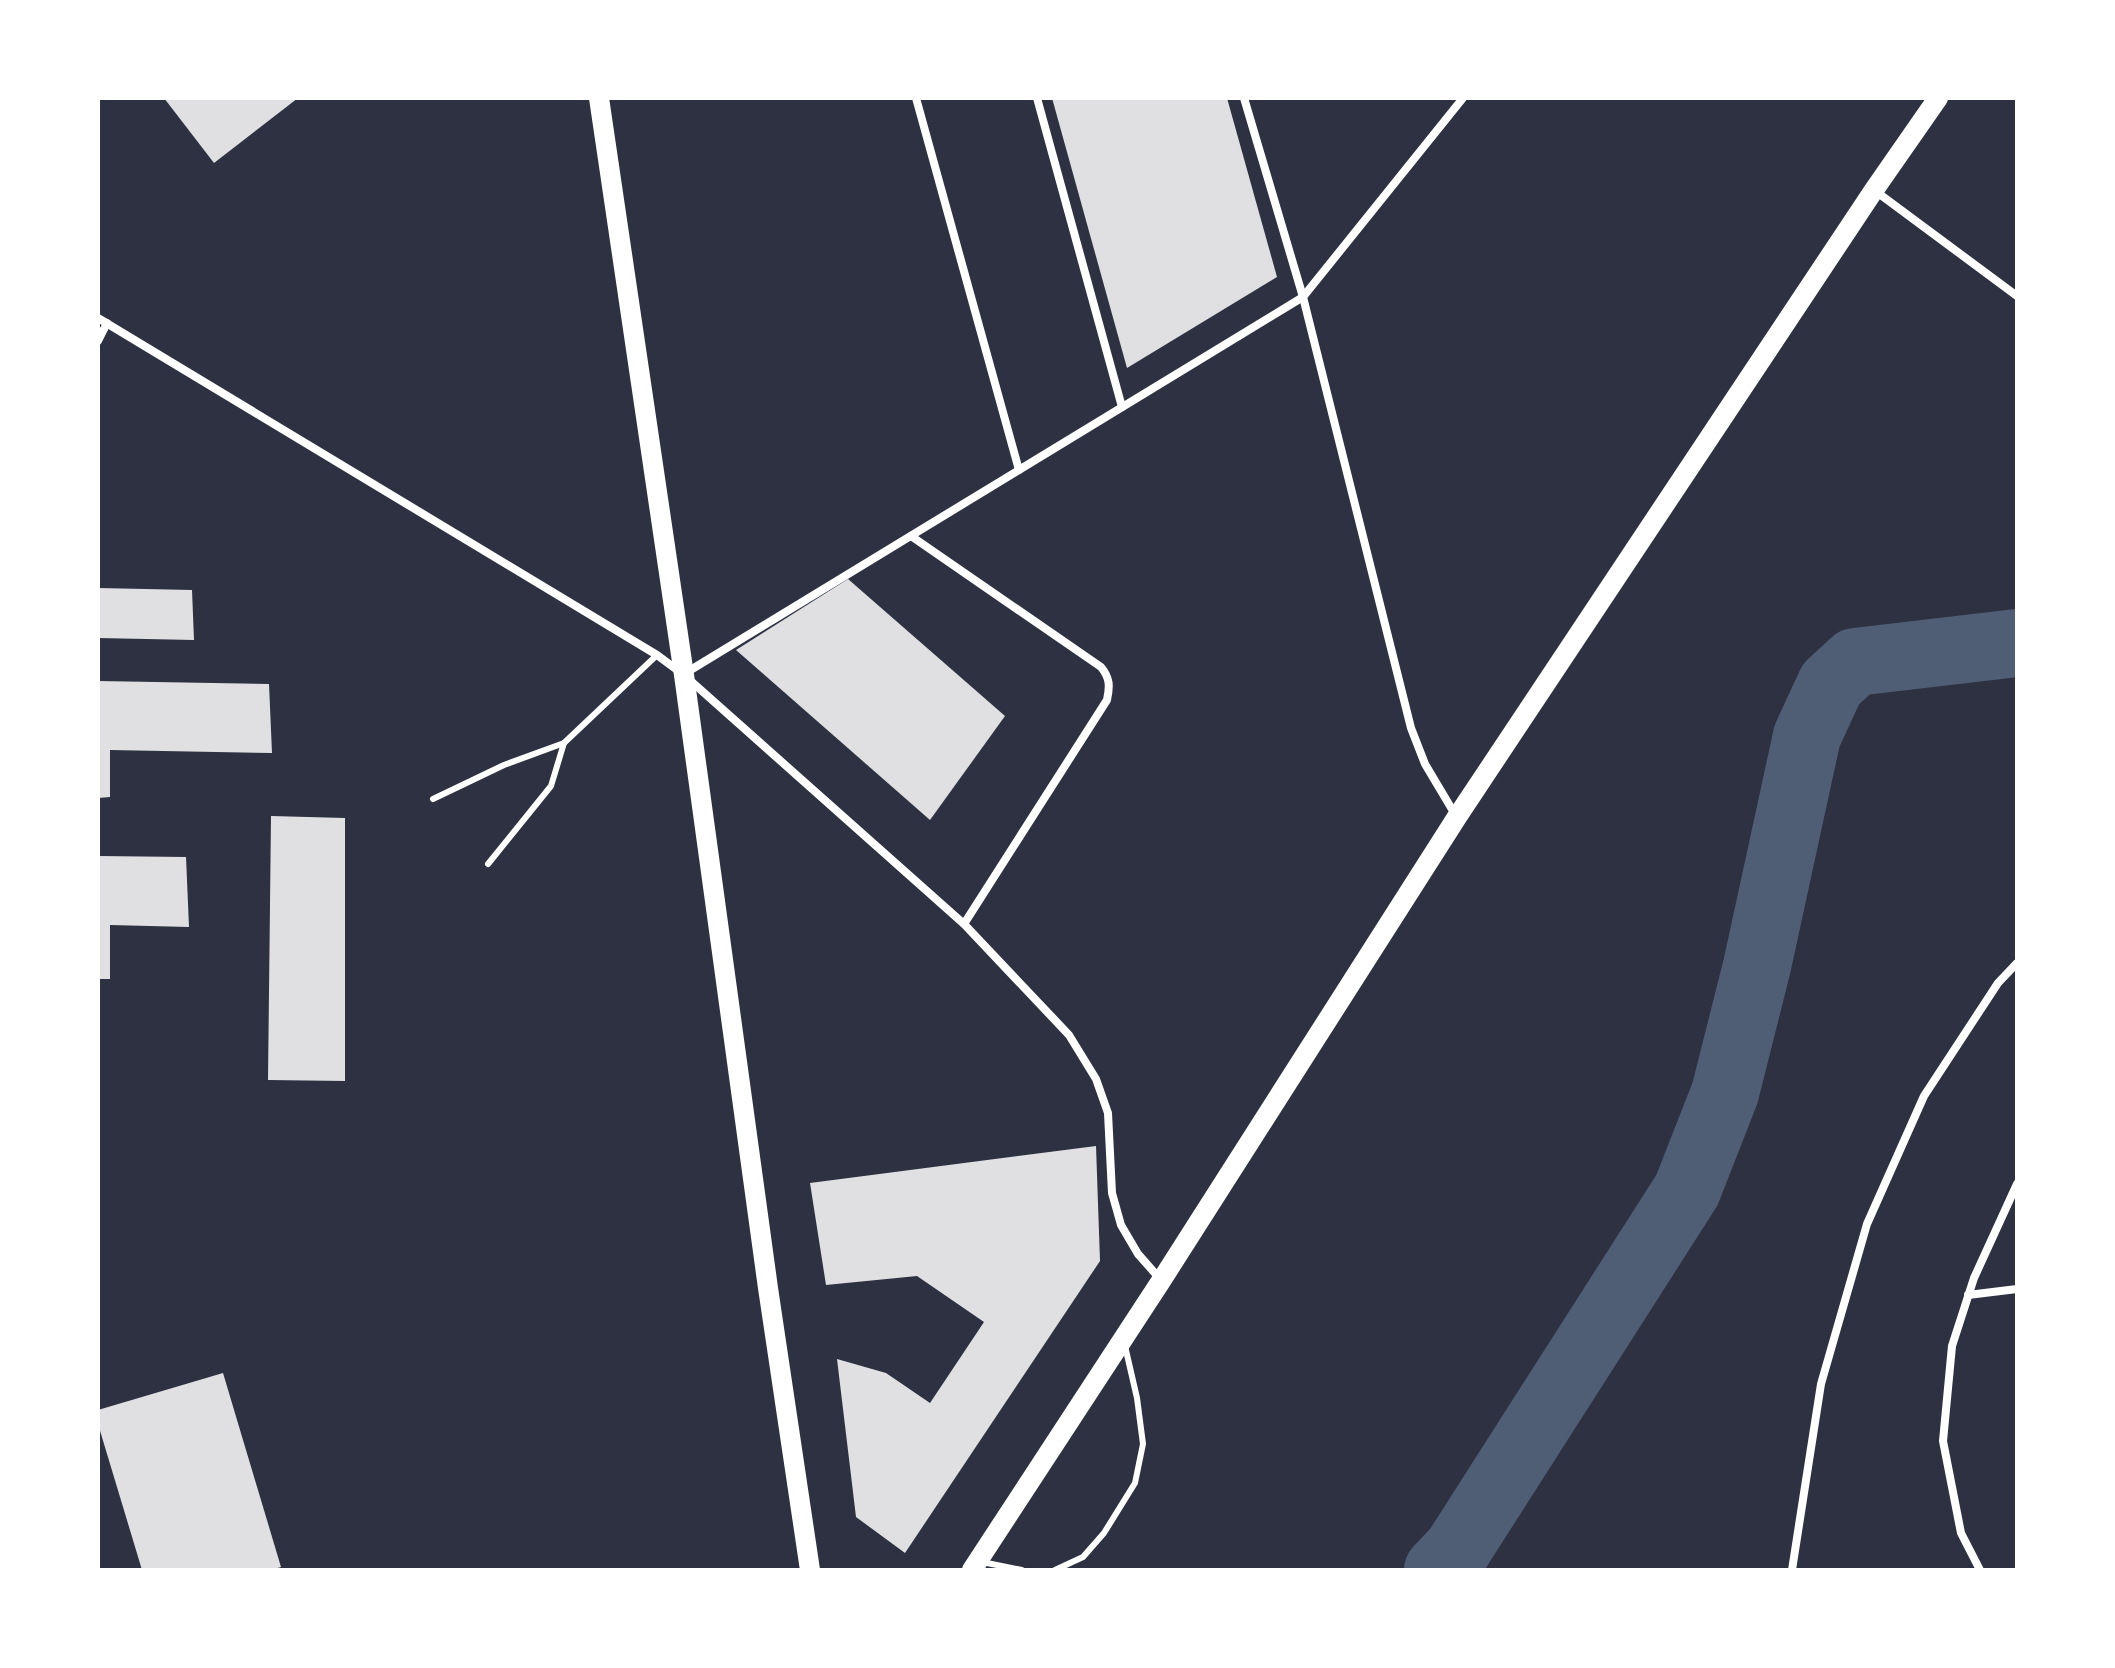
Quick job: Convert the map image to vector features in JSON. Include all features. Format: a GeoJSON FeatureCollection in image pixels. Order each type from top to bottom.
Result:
{"type":"FeatureCollection","features":[{"type":"Feature","properties":{"kind":"main road"},"geometry":{"type":"LineString","coordinates":[[599,98],[810,1570]]}},
{"type":"Feature","properties":{"kind":"main road"},"geometry":{"type":"LineString","coordinates":[[975,1566],[1457,817],[1938,98]]}},
{"type":"Feature","properties":{"kind":"street"},"geometry":{"type":"LineString","coordinates":[[916,98],[1019,470]]}},
{"type":"Feature","properties":{"kind":"street"},"geometry":{"type":"LineString","coordinates":[[1037,98],[1122,407]]}},
{"type":"Feature","properties":{"kind":"street"},"geometry":{"type":"LineString","coordinates":[[1244,98],[1303,297],[1411,728],[1425,764],[1457,817]]}},
{"type":"Feature","properties":{"kind":"street"},"geometry":{"type":"LineString","coordinates":[[684,675],[1303,297],[1463,98]]}},
{"type":"Feature","properties":{"kind":"street"},"geometry":{"type":"LineString","coordinates":[[1874,190],[2017,296]]}},
{"type":"Feature","properties":{"kind":"street"},"geometry":{"type":"LineString","coordinates":[[98,341],[102,320],[657,655],[684,675],[964,924],[1069,1035],[1096,1079],[1108,1113],[1112,1193],[1121,1225],[1138,1254],[1161,1281]]}},
{"type":"Feature","properties":{"kind":"street"},"geometry":{"type":"LineString","coordinates":[[911,536],[1101,667],[1108,675],[1110,685],[1107,700],[964,924]]}},
{"type":"Feature","properties":{"kind":"street"},"geometry":{"type":"LineString","coordinates":[[1792,1570],[1821,1384],[1867,1224],[1924,1096],[1998,983],[2017,963]]}},
{"type":"Feature","properties":{"kind":"street"},"geometry":{"type":"LineString","coordinates":[[1980,1570],[1961,1533],[1943,1441],[1952,1346],[1974,1278],[2017,1184]]}},
{"type":"Feature","properties":{"kind":"street"},"geometry":{"type":"LineString","coordinates":[[1968,1295],[2017,1289]]}},
{"type":"Feature","properties":{"kind":"lane"},"geometry":{"type":"LineString","coordinates":[[433,799],[504,765],[564,743],[657,655]]}},
{"type":"Feature","properties":{"kind":"lane"},"geometry":{"type":"LineString","coordinates":[[488,864],[551,786],[564,743]]}},
{"type":"Feature","properties":{"kind":"lane"},"geometry":{"type":"LineString","coordinates":[[1055,1570],[1083,1557],[1104,1533],[1135,1483],[1143,1444],[1124,1338]]}},
{"type":"Feature","properties":{"kind":"lane"},"geometry":{"type":"LineString","coordinates":[[975,1566],[1022,1570]]}},
{"type":"Feature","properties":{"kind":"building"},"geometry":{"type":"Polygon","coordinates":[[[164,98],[298,98],[214,163],[164,98]]]}},
{"type":"Feature","properties":{"kind":"building"},"geometry":{"type":"Polygon","coordinates":[[[1052,98],[1227,98],[1277,277],[1127,368],[1052,98]]]}},
{"type":"Feature","properties":{"kind":"building"},"geometry":{"type":"Polygon","coordinates":[[[848,579],[1005,716],[930,820],[736,650],[848,579]]]}},
{"type":"Feature","properties":{"kind":"building"},"geometry":{"type":"Polygon","coordinates":[[[98,588],[192,590],[194,640],[98,638],[98,588]]]}},
{"type":"Feature","properties":{"kind":"building"},"geometry":{"type":"Polygon","coordinates":[[[98,681],[269,684],[272,753],[110,750],[110,797],[98,798],[98,681]]]}},
{"type":"Feature","properties":{"kind":"building"},"geometry":{"type":"Polygon","coordinates":[[[271,816],[345,818],[345,1081],[268,1080],[271,816]]]}},
{"type":"Feature","properties":{"kind":"building"},"geometry":{"type":"Polygon","coordinates":[[[98,856],[186,857],[189,927],[110,925],[110,979],[98,979],[98,856]]]}},
{"type":"Feature","properties":{"kind":"building"},"geometry":{"type":"Polygon","coordinates":[[[1096,1146],[1100,1261],[905,1553],[856,1517],[837,1359],[886,1373],[930,1403],[984,1322],[917,1276],[826,1285],[810,1183],[1096,1146]]]}},
{"type":"Feature","properties":{"kind":"building"},"geometry":{"type":"Polygon","coordinates":[[[223,1373],[281,1567],[271,1570],[142,1570],[98,1424],[98,1410],[223,1373]]]}},
{"type":"Feature","properties":{"kind":"waterway"},"geometry":{"type":"LineString","coordinates":[[1438,1570],[1457,1550],[1687,1190],[1725,1093],[1757,966],[1807,736],[1831,684],[1855,662],[2017,643]]}}]}
